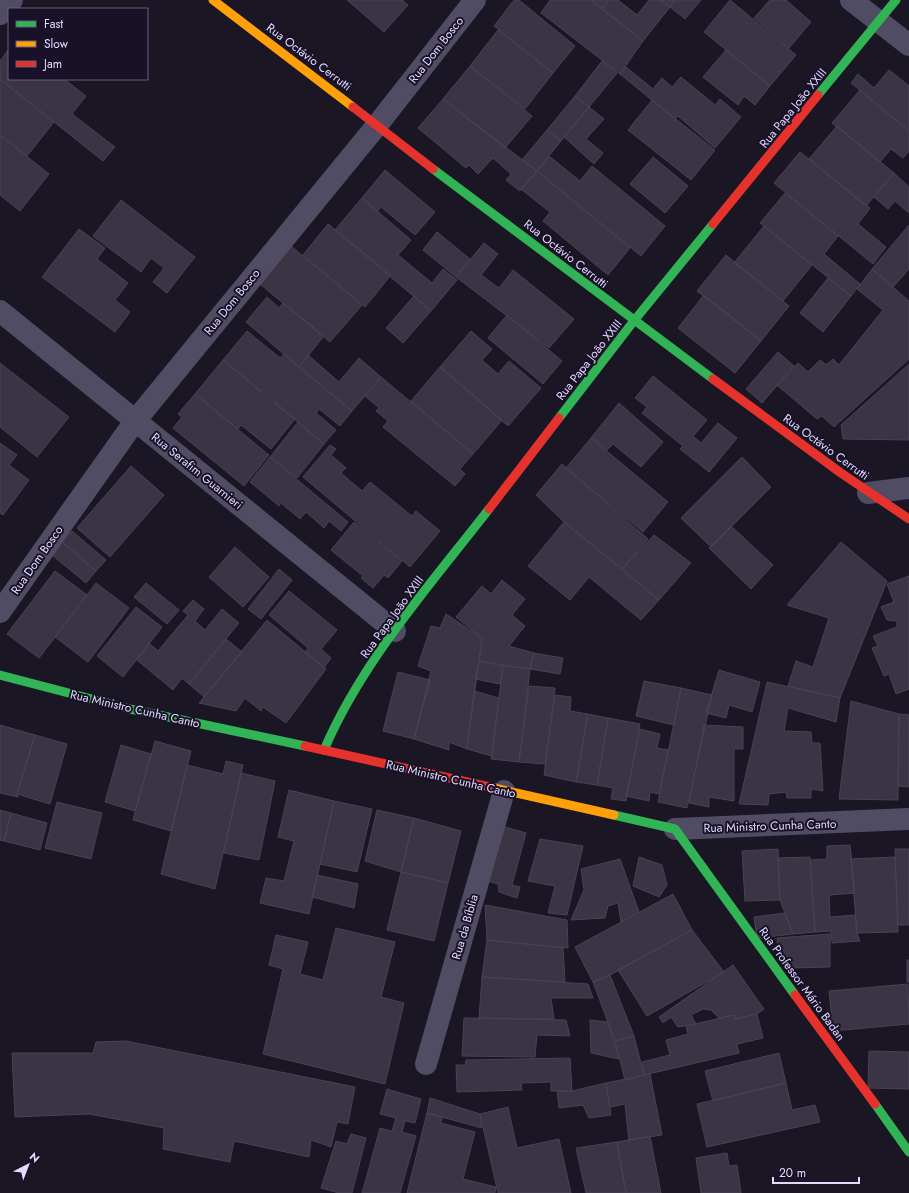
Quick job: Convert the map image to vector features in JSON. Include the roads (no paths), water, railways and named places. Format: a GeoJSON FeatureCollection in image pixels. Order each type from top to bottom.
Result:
{"type":"FeatureCollection","features":[{"type":"Feature","properties":{"kind":"street"},"geometry":{"type":"LineString","coordinates":[[0,14],[12,0]]}},
{"type":"Feature","properties":{"kind":"street","name":"Rua Octávio Cerrutti"},"geometry":{"type":"LineString","coordinates":[[213,0],[378,124],[634,322],[868,492],[909,519]]}},
{"type":"Feature","properties":{"kind":"street","name":"Rua Dom Bosco"},"geometry":{"type":"LineString","coordinates":[[0,612],[135,421],[378,124],[475,0]]}},
{"type":"Feature","properties":{"kind":"street"},"geometry":{"type":"LineString","coordinates":[[851,0],[909,46]]}},
{"type":"Feature","properties":{"kind":"street","name":"Rua Papa João XXIII"},"geometry":{"type":"LineString","coordinates":[[324,750],[336,722],[347,702],[395,631],[634,322],[896,0]]}},
{"type":"Feature","properties":{"kind":"street","name":"Rua Serafim Guarnieri"},"geometry":{"type":"LineString","coordinates":[[0,311],[395,631]]}},
{"type":"Feature","properties":{"kind":"street"},"geometry":{"type":"LineString","coordinates":[[868,492],[909,488]]}},
{"type":"Feature","properties":{"kind":"street","name":"Rua Ministro Cunha Canto"},"geometry":{"type":"LineString","coordinates":[[0,675],[130,709],[324,750],[675,829],[909,819]]}},
{"type":"Feature","properties":{"kind":"street","name":"Rua da Bíblia"},"geometry":{"type":"LineString","coordinates":[[426,1064],[504,791]]}},
{"type":"Feature","properties":{"kind":"street","name":"Rua Professor Mário Badan"},"geometry":{"type":"LineString","coordinates":[[675,829],[909,1152]]}}]}
